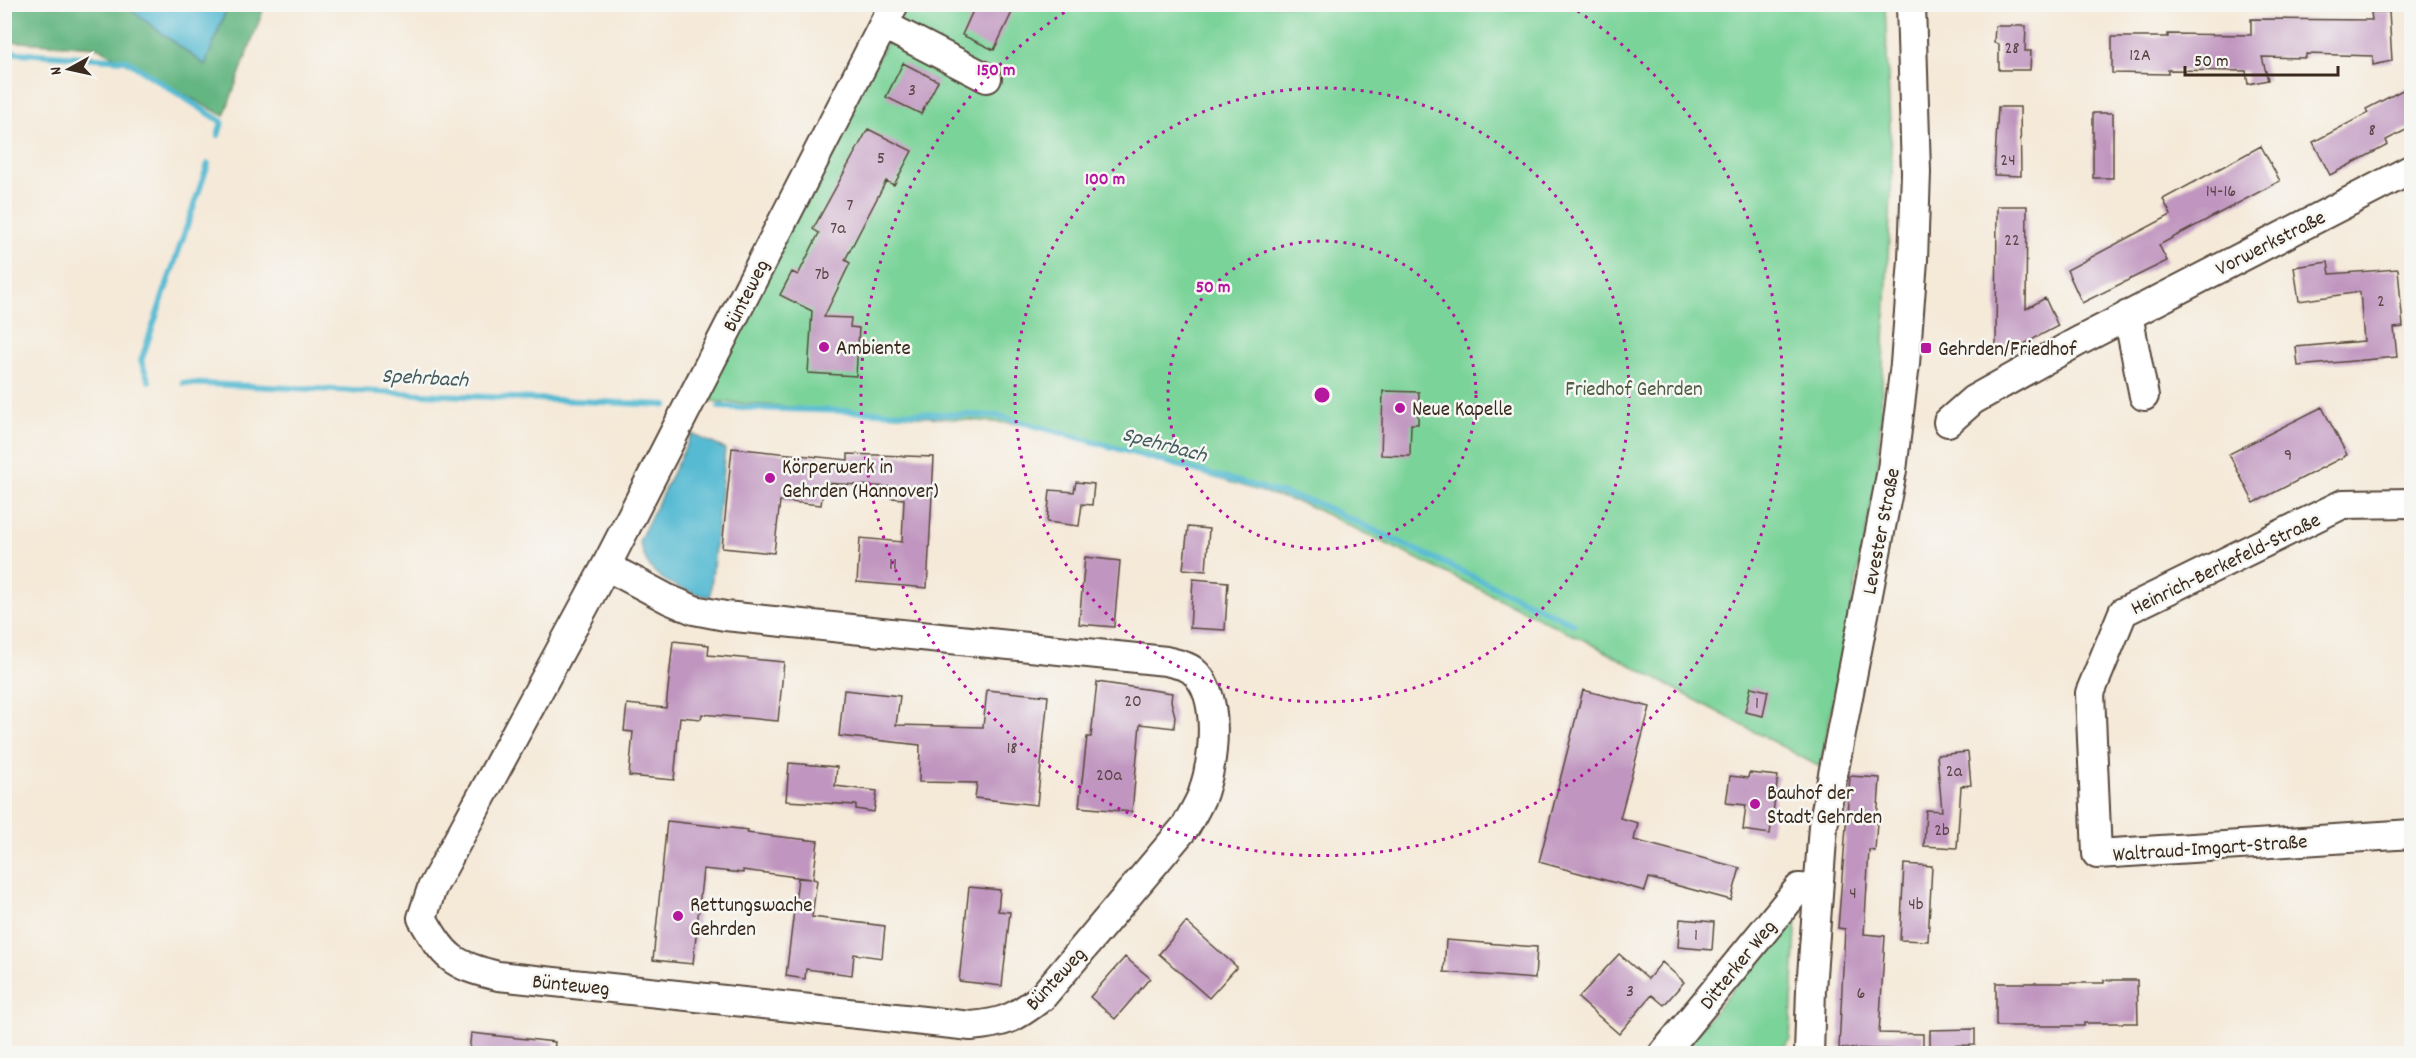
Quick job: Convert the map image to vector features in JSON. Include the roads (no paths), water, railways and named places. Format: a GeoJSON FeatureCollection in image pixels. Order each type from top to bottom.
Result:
{"type":"FeatureCollection","features":[{"type":"Feature","properties":{"kind":"street","name":"Levester Straße"},"geometry":{"type":"LineString","coordinates":[[1809,1053],[1810,988],[1822,826],[1892,470],[1905,364],[1913,261],[1916,172],[1911,4]]}},
{"type":"Feature","properties":{"kind":"street","name":"Bünteweg"},"geometry":{"type":"LineString","coordinates":[[606,566],[694,610],[725,616],[1166,661],[1190,668],[1206,685],[1212,709],[1211,753],[1203,793],[1186,826],[1042,997],[1020,1014],[997,1024],[970,1026],[498,976],[467,969],[440,950],[422,918],[425,905],[606,566],[889,15],[987,78]]}},
{"type":"Feature","properties":{"kind":"street","name":"Vorwerkstraße"},"geometry":{"type":"LineString","coordinates":[[1948,422],[1973,400],[2128,315],[2412,169]]}},
{"type":"Feature","properties":{"kind":"street"},"geometry":{"type":"LineString","coordinates":[[2128,315],[2144,396]]}},
{"type":"Feature","properties":{"kind":"street","name":"Heinrich-Berkefeld-Straße"},"geometry":{"type":"LineString","coordinates":[[2090,693],[2123,612],[2343,504],[2412,503]]}},
{"type":"Feature","properties":{"kind":"street","name":"Waltraud-Imgart-Straße"},"geometry":{"type":"LineString","coordinates":[[2090,693],[2097,854],[2412,834]]}},
{"type":"Feature","properties":{"kind":"street","name":"Ditterker Weg"},"geometry":{"type":"LineString","coordinates":[[1663,1053],[1800,888],[1816,889]]}},
{"type":"Feature","properties":{"kind":"water"},"geometry":{"type":"Polygon","coordinates":[[[124,5],[228,5],[205,65],[124,5]]]}},
{"type":"Feature","properties":{"kind":"water"},"geometry":{"type":"Polygon","coordinates":[[[692,434],[725,449],[710,597],[684,590],[660,577],[648,564],[639,541],[692,434]]]}},
{"type":"Feature","properties":{"kind":"waterway","name":"Spehrbach"},"geometry":{"type":"LineString","coordinates":[[4,52],[126,60],[222,122],[218,135]]}},
{"type":"Feature","properties":{"kind":"waterway","name":"Spehrbach"},"geometry":{"type":"LineString","coordinates":[[149,381],[141,361],[208,164]]}},
{"type":"Feature","properties":{"kind":"waterway","name":"Spehrbach"},"geometry":{"type":"LineString","coordinates":[[183,383],[666,405]]}},
{"type":"Feature","properties":{"kind":"waterway","name":"Spehrbach"},"geometry":{"type":"LineString","coordinates":[[719,407],[999,416],[1316,503],[1574,624]]}},
{"type":"Feature","properties":{"kind":"place","name":"Ambiente"},"geometry":{"type":"Point","coordinates":[824,347]}},
{"type":"Feature","properties":{"kind":"place","name":"Gehrden/Friedhof"},"geometry":{"type":"Point","coordinates":[1926,348]}},
{"type":"Feature","properties":{"kind":"place","name":"Neue Kapelle"},"geometry":{"type":"Point","coordinates":[1400,408]}},
{"type":"Feature","properties":{"kind":"place","name":"Körperwerk in Gehrden (Hannover)"},"geometry":{"type":"Point","coordinates":[770,478]}},
{"type":"Feature","properties":{"kind":"place","name":"Bauhof der Stadt Gehrden"},"geometry":{"type":"Point","coordinates":[1755,804]}},
{"type":"Feature","properties":{"kind":"place","name":"Rettungswache Gehrden"},"geometry":{"type":"Point","coordinates":[678,916]}},
{"type":"Feature","properties":{"kind":"park label","name":"Friedhof Gehrden"},"geometry":{"type":"Point","coordinates":[1634,388]}}]}
